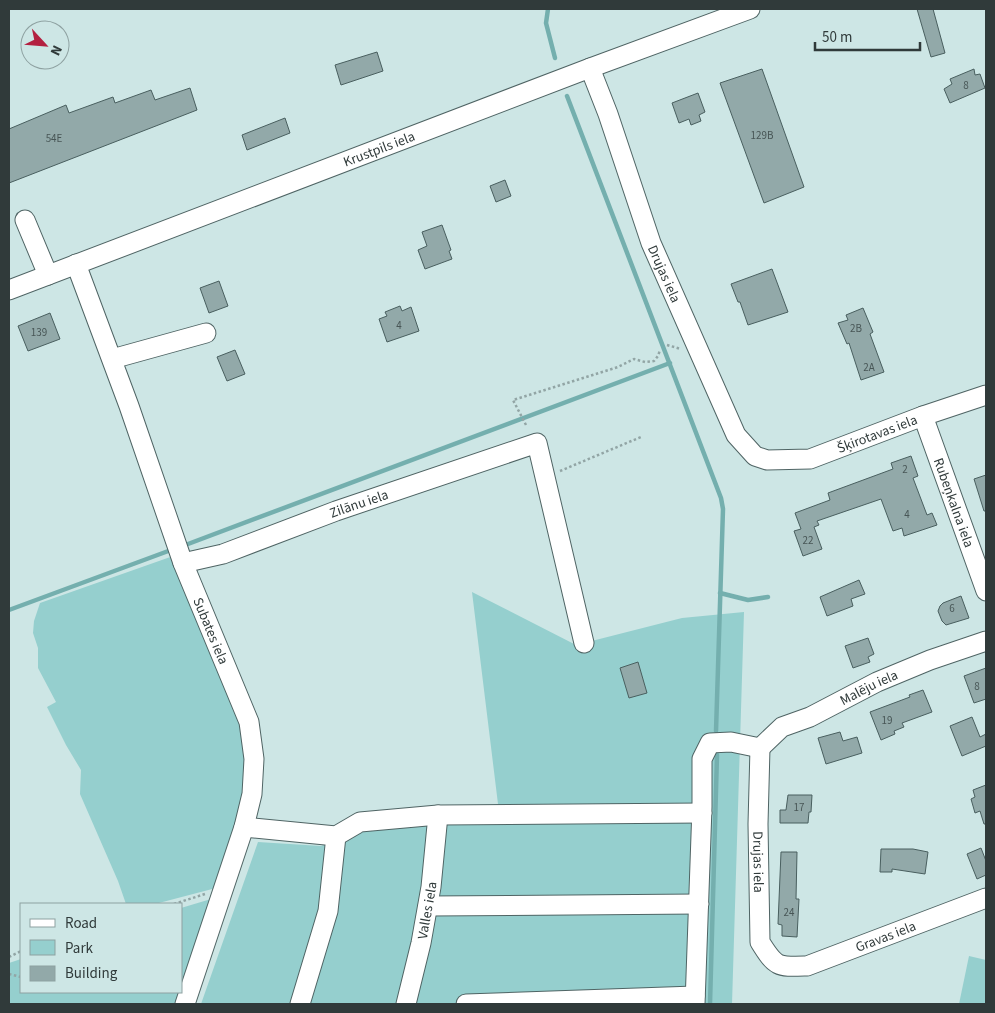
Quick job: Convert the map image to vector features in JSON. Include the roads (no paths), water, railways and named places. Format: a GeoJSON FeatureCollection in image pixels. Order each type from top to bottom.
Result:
{"type":"FeatureCollection","features":[{"type":"Feature","properties":{"kind":"street","name":"Krustpils iela"},"geometry":{"type":"LineString","coordinates":[[9,290],[590,68],[750,9]]}},
{"type":"Feature","properties":{"kind":"street","name":"Drujas iela"},"geometry":{"type":"LineString","coordinates":[[590,68],[608,114],[651,243],[736,435],[755,456],[767,460]]}},
{"type":"Feature","properties":{"kind":"street"},"geometry":{"type":"LineString","coordinates":[[25,220],[48,275]]}},
{"type":"Feature","properties":{"kind":"street","name":"Subates iela"},"geometry":{"type":"LineString","coordinates":[[76,264],[112,359],[182,563],[249,722],[254,759],[252,794],[244,827],[185,1004]]}},
{"type":"Feature","properties":{"kind":"street"},"geometry":{"type":"LineString","coordinates":[[112,359],[206,333]]}},
{"type":"Feature","properties":{"kind":"street","name":"Šķirotavas iela"},"geometry":{"type":"LineString","coordinates":[[767,460],[810,459],[923,416],[986,395]]}},
{"type":"Feature","properties":{"kind":"street","name":"Rubeņkalna iela"},"geometry":{"type":"LineString","coordinates":[[923,416],[986,591]]}},
{"type":"Feature","properties":{"kind":"street","name":"Zilānu iela"},"geometry":{"type":"LineString","coordinates":[[182,563],[223,554],[336,511],[537,443],[584,643]]}},
{"type":"Feature","properties":{"kind":"street","name":"Malēju iela"},"geometry":{"type":"LineString","coordinates":[[760,748],[782,727],[810,716],[878,682],[930,660],[986,641]]}},
{"type":"Feature","properties":{"kind":"street"},"geometry":{"type":"LineString","coordinates":[[466,1004],[695,1000],[702,812],[702,759],[710,743],[731,742],[760,748]]}},
{"type":"Feature","properties":{"kind":"street","name":"Drujas iela"},"geometry":{"type":"LineString","coordinates":[[760,748],[758,824],[760,942],[770,958],[782,967]]}},
{"type":"Feature","properties":{"kind":"street"},"geometry":{"type":"LineString","coordinates":[[244,827],[336,836],[360,822],[438,815],[702,812]]}},
{"type":"Feature","properties":{"kind":"street","name":"Valles iela"},"geometry":{"type":"LineString","coordinates":[[406,1004],[428,906],[438,815]]}},
{"type":"Feature","properties":{"kind":"street"},"geometry":{"type":"LineString","coordinates":[[300,1004],[328,911],[336,836]]}},
{"type":"Feature","properties":{"kind":"street","name":"Gravas iela"},"geometry":{"type":"LineString","coordinates":[[782,967],[807,966],[986,898]]}},
{"type":"Feature","properties":{"kind":"street"},"geometry":{"type":"LineString","coordinates":[[428,906],[699,904]]}},
{"type":"Feature","properties":{"kind":"waterway"},"geometry":{"type":"LineString","coordinates":[[548,9],[546,23],[555,58]]}},
{"type":"Feature","properties":{"kind":"waterway"},"geometry":{"type":"LineString","coordinates":[[567,96],[721,498],[723,509],[716,731]]}},
{"type":"Feature","properties":{"kind":"waterway"},"geometry":{"type":"LineString","coordinates":[[188,544],[670,363]]}},
{"type":"Feature","properties":{"kind":"waterway"},"geometry":{"type":"LineString","coordinates":[[9,610],[171,550]]}},
{"type":"Feature","properties":{"kind":"waterway"},"geometry":{"type":"LineString","coordinates":[[720,593],[748,600],[768,597]]}},
{"type":"Feature","properties":{"kind":"waterway"},"geometry":{"type":"LineString","coordinates":[[710,1004],[717,755]]}}]}
